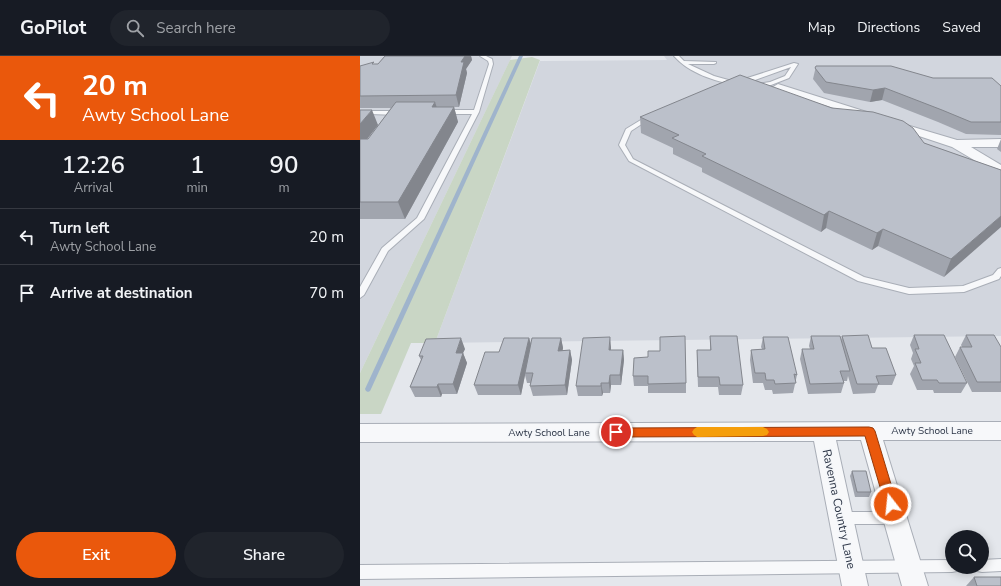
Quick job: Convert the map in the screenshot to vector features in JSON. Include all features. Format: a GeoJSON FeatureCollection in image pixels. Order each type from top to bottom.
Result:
{"type":"FeatureCollection","features":[{"type":"Feature","properties":{"kind":"street"},"geometry":{"type":"LineString","coordinates":[[778,87],[956,144],[1001,170]]}},
{"type":"Feature","properties":{"kind":"street"},"geometry":{"type":"LineString","coordinates":[[956,144],[1001,143]]}},
{"type":"Feature","properties":{"kind":"street","name":"Awty School Lane"},"geometry":{"type":"LineString","coordinates":[[360,433],[1001,430]]}},
{"type":"Feature","properties":{"kind":"street"},"geometry":{"type":"LineString","coordinates":[[869,431],[912,576]]}},
{"type":"Feature","properties":{"kind":"street","name":"Ravenna Country Lane"},"geometry":{"type":"LineString","coordinates":[[823,432],[853,576]]}},
{"type":"Feature","properties":{"kind":"lane"},"geometry":{"type":"LineString","coordinates":[[360,295],[385,250],[420,219],[476,112],[491,64],[490,60],[482,56]]}},
{"type":"Feature","properties":{"kind":"lane"},"geometry":{"type":"LineString","coordinates":[[676,56],[698,71],[729,82],[758,86],[787,77],[796,64],[753,79],[729,82],[718,87]]}},
{"type":"Feature","properties":{"kind":"lane"},"geometry":{"type":"LineString","coordinates":[[684,62],[714,63]]}},
{"type":"Feature","properties":{"kind":"lane"},"geometry":{"type":"LineString","coordinates":[[371,113],[408,112]]}},
{"type":"Feature","properties":{"kind":"lane"},"geometry":{"type":"LineString","coordinates":[[438,112],[476,112]]}},
{"type":"Feature","properties":{"kind":"lane"},"geometry":{"type":"LineString","coordinates":[[661,112],[646,118],[628,130],[622,145],[631,160],[861,279],[909,291],[964,289],[996,277],[1001,271]]}},
{"type":"Feature","properties":{"kind":"lane"},"geometry":{"type":"LineString","coordinates":[[841,518],[895,518]]}},
{"type":"Feature","properties":{"kind":"lane"},"geometry":{"type":"LineString","coordinates":[[989,566],[1001,566]]}},
{"type":"Feature","properties":{"kind":"lane"},"geometry":{"type":"LineString","coordinates":[[360,572],[912,576],[945,568]]}},
{"type":"Feature","properties":{"kind":"shaded area"},"geometry":{"type":"Polygon","coordinates":[[[360,56],[512,56],[360,373],[360,56]]]}},
{"type":"Feature","properties":{"kind":"shaded area"},"geometry":{"type":"Polygon","coordinates":[[[664,56],[1001,56],[1001,336],[435,343],[540,61],[667,60],[664,56]]]}},
{"type":"Feature","properties":{"kind":"green space"},"geometry":{"type":"Polygon","coordinates":[[[532,57],[540,60],[435,343],[411,343],[381,414],[360,414],[360,373],[510,60],[532,57]]]}},
{"type":"Feature","properties":{"kind":"building"},"geometry":{"type":"Polygon","coordinates":[[[385,56],[465,56],[461,62],[464,62],[456,95],[360,96],[360,66],[374,62],[372,64],[378,64],[385,56]]]}},
{"type":"Feature","properties":{"kind":"building"},"geometry":{"type":"Polygon","coordinates":[[[816,66],[891,66],[933,78],[992,78],[1001,86],[1001,122],[971,122],[885,88],[873,90],[826,82],[815,68],[816,66]]]}},
{"type":"Feature","properties":{"kind":"building"},"geometry":{"type":"Polygon","coordinates":[[[740,75],[832,108],[873,112],[903,121],[913,128],[924,143],[1001,170],[1001,216],[951,259],[883,229],[877,233],[829,211],[824,215],[702,156],[706,154],[672,138],[679,135],[640,117],[740,75]]]}},
{"type":"Feature","properties":{"kind":"building"},"geometry":{"type":"Polygon","coordinates":[[[396,102],[435,102],[432,107],[454,107],[398,202],[360,202],[360,139],[368,139],[396,102]]]}},
{"type":"Feature","properties":{"kind":"building"},"geometry":{"type":"Polygon","coordinates":[[[360,110],[372,110],[360,124],[360,110]]]}},
{"type":"Feature","properties":{"kind":"building"},"geometry":{"type":"Polygon","coordinates":[[[868,335],[872,348],[886,348],[896,375],[876,376],[879,384],[857,384],[842,336],[868,335]]]}},
{"type":"Feature","properties":{"kind":"building"},"geometry":{"type":"Polygon","coordinates":[[[914,335],[944,335],[967,383],[939,383],[937,380],[922,380],[915,363],[921,363],[915,349],[919,349],[914,335]]]}},
{"type":"Feature","properties":{"kind":"building"},"geometry":{"type":"Polygon","coordinates":[[[966,335],[994,335],[1001,347],[1001,382],[977,382],[960,347],[972,347],[966,335]]]}},
{"type":"Feature","properties":{"kind":"building"},"geometry":{"type":"Polygon","coordinates":[[[685,336],[686,383],[648,384],[648,376],[633,376],[634,358],[648,357],[648,351],[660,351],[660,337],[685,336]]]}},
{"type":"Feature","properties":{"kind":"building"},"geometry":{"type":"Polygon","coordinates":[[[710,336],[737,336],[743,385],[720,385],[719,377],[698,377],[697,350],[711,350],[710,336]]]}},
{"type":"Feature","properties":{"kind":"building"},"geometry":{"type":"Polygon","coordinates":[[[811,336],[840,336],[850,371],[840,371],[844,383],[810,384],[802,349],[814,349],[811,336]]]}},
{"type":"Feature","properties":{"kind":"building"},"geometry":{"type":"Polygon","coordinates":[[[610,337],[609,350],[623,350],[620,375],[610,375],[609,383],[601,383],[601,386],[576,386],[583,338],[610,337]]]}},
{"type":"Feature","properties":{"kind":"building"},"geometry":{"type":"Polygon","coordinates":[[[763,337],[788,337],[797,375],[794,374],[796,383],[775,384],[774,380],[766,380],[765,373],[755,373],[751,350],[765,349],[763,337]]]}},
{"type":"Feature","properties":{"kind":"building"},"geometry":{"type":"Polygon","coordinates":[[[461,338],[456,353],[463,353],[453,384],[438,384],[437,387],[410,387],[423,356],[419,356],[426,339],[461,338]]]}},
{"type":"Feature","properties":{"kind":"building"},"geometry":{"type":"Polygon","coordinates":[[[504,338],[529,338],[518,385],[474,385],[485,352],[499,352],[504,338]]]}},
{"type":"Feature","properties":{"kind":"building"},"geometry":{"type":"Polygon","coordinates":[[[532,338],[561,338],[558,351],[570,350],[565,385],[530,386],[533,373],[525,373],[532,338]]]}},
{"type":"Feature","properties":{"kind":"building"},"geometry":{"type":"Polygon","coordinates":[[[852,471],[866,471],[871,492],[857,492],[852,471]]]}},
{"type":"Feature","properties":{"kind":"building"},"geometry":{"type":"Polygon","coordinates":[[[974,577],[1001,577],[1001,586],[977,586],[974,577]]]}},
{"type":"Feature","properties":{"kind":"waterway"},"geometry":{"type":"LineString","coordinates":[[368,389],[521,56]]}},
{"type":"Feature","properties":{"kind":"slow traffic"},"geometry":{"type":"LineString","coordinates":[[697,432],[763,432]]}},
{"type":"Feature","properties":{"kind":"route"},"geometry":{"type":"LineString","coordinates":[[616,432],[869,431],[891,504]]}}]}
